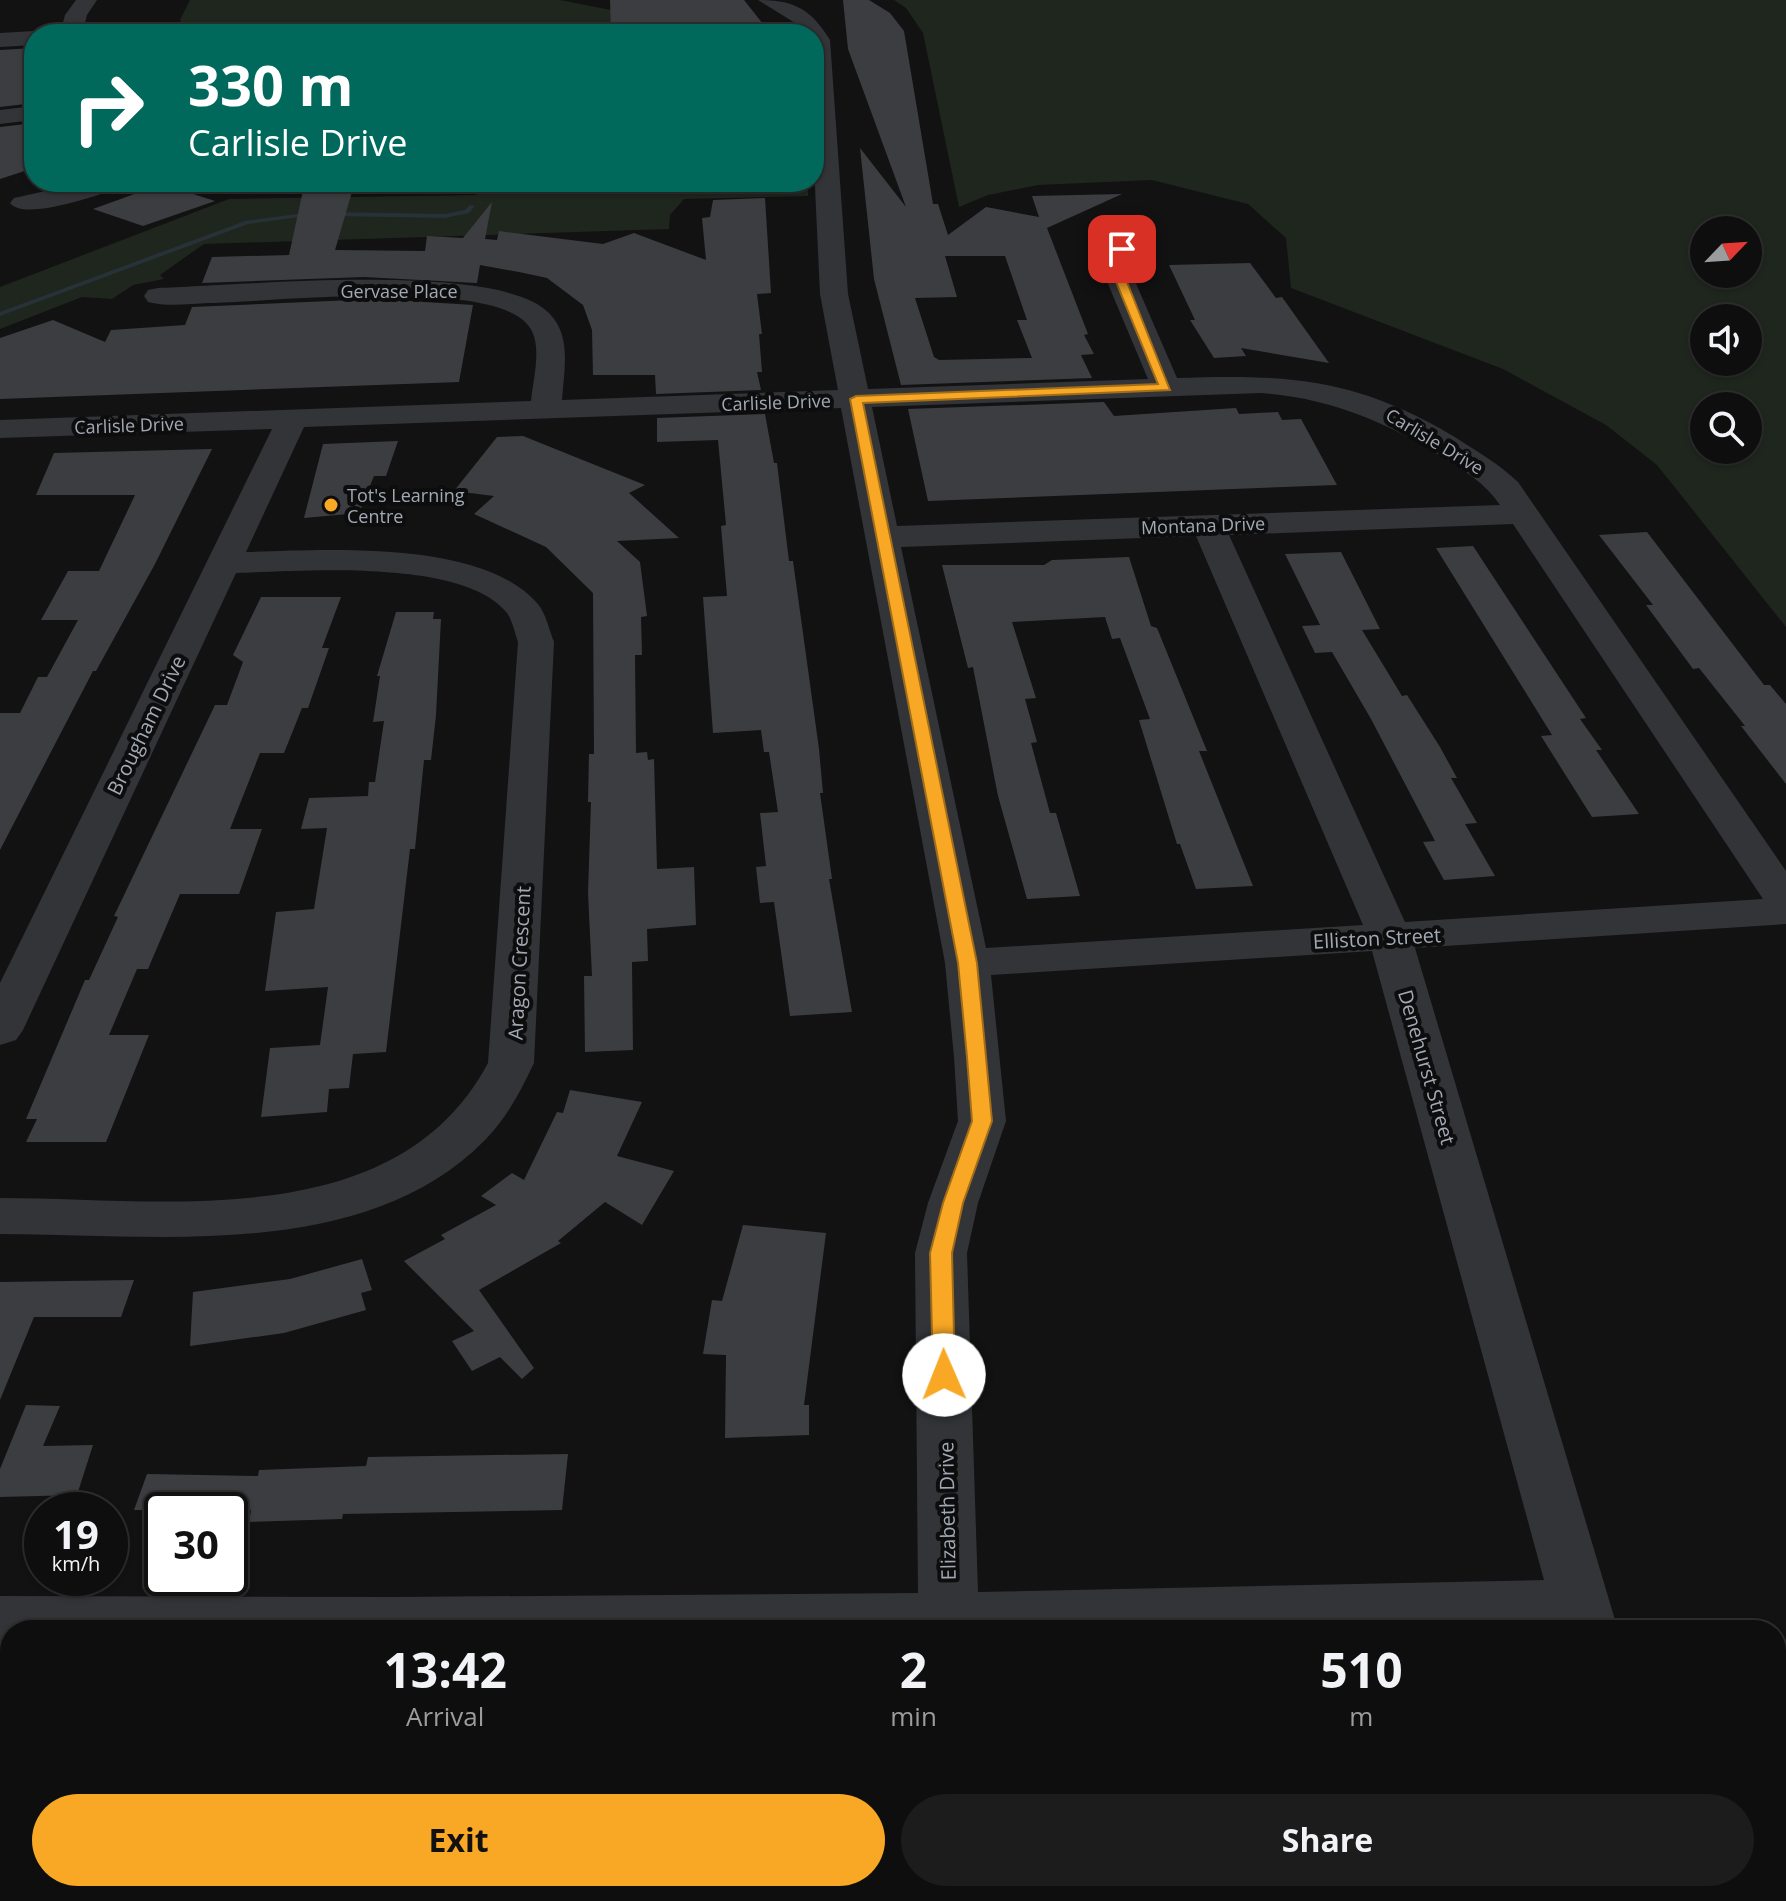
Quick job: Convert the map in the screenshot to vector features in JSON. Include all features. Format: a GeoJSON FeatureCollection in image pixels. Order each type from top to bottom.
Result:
{"type":"FeatureCollection","features":[{"type":"Feature","properties":{"kind":"street"},"geometry":{"type":"LineString","coordinates":[[74,24],[87,0]]}},
{"type":"Feature","properties":{"kind":"street","name":"Elizabeth Drive"},"geometry":{"type":"LineString","coordinates":[[768,0],[809,24]]}},
{"type":"Feature","properties":{"kind":"street"},"geometry":{"type":"LineString","coordinates":[[0,40],[24,39]]}},
{"type":"Feature","properties":{"kind":"street"},"geometry":{"type":"LineString","coordinates":[[0,117],[24,114]]}},
{"type":"Feature","properties":{"kind":"street","name":"Elizabeth Drive"},"geometry":{"type":"LineString","coordinates":[[824,188],[834,294],[967,963],[982,1121],[953,1203],[941,1253],[949,1620]]}},
{"type":"Feature","properties":{"kind":"street"},"geometry":{"type":"LineString","coordinates":[[23,203],[80,192]]}},
{"type":"Feature","properties":{"kind":"street"},"geometry":{"type":"LineString","coordinates":[[1130,239],[1119,255],[1117,272],[1166,387]]}},
{"type":"Feature","properties":{"kind":"street","name":"Gervase Place"},"geometry":{"type":"LineString","coordinates":[[158,296],[422,289],[492,296],[531,312],[548,329],[551,340],[546,409]]}},
{"type":"Feature","properties":{"kind":"street","name":"Carlisle Drive"},"geometry":{"type":"LineString","coordinates":[[0,429],[1166,387],[1283,385],[1357,399],[1408,421],[1483,469],[1506,489],[1786,902]]}},
{"type":"Feature","properties":{"kind":"street","name":"Brougham Drive"},"geometry":{"type":"LineString","coordinates":[[0,1030],[292,420]]}},
{"type":"Feature","properties":{"kind":"street","name":"Montana Drive"},"geometry":{"type":"LineString","coordinates":[[884,537],[1523,514]]}},
{"type":"Feature","properties":{"kind":"street","name":"Denehurst Street"},"geometry":{"type":"LineString","coordinates":[[1208,525],[1390,937],[1584,1617]]}},
{"type":"Feature","properties":{"kind":"street","name":"Aragon Crescent"},"geometry":{"type":"LineString","coordinates":[[0,1216],[248,1217],[325,1203],[391,1180],[447,1147],[489,1106],[511,1063],[536,642],[529,615],[517,599],[497,586],[431,566],[225,563]]}},
{"type":"Feature","properties":{"kind":"street","name":"Elliston Street"},"geometry":{"type":"LineString","coordinates":[[967,963],[1786,911]]}},
{"type":"Feature","properties":{"kind":"street"},"geometry":{"type":"LineString","coordinates":[[1346,1620],[1584,1617]]}},
{"type":"Feature","properties":{"kind":"shaded area"},"geometry":{"type":"Polygon","coordinates":[[[190,0],[560,0],[641,16],[660,24],[182,24],[180,20],[190,0]]]}},
{"type":"Feature","properties":{"kind":"shaded area"},"geometry":{"type":"Polygon","coordinates":[[[894,0],[1786,0],[1786,627],[1657,465],[1606,425],[1503,369],[1291,288],[1286,238],[1248,204],[1152,180],[1038,185],[988,195],[959,207],[923,33],[906,8],[894,0]]]}},
{"type":"Feature","properties":{"kind":"shaded area"},"geometry":{"type":"Polygon","coordinates":[[[477,192],[808,192],[808,196],[684,199],[670,215],[669,229],[204,244],[160,275],[164,279],[133,285],[112,299],[82,297],[0,329],[0,287],[229,199],[476,195],[477,192]]]}},
{"type":"Feature","properties":{"kind":"building"},"geometry":{"type":"Polygon","coordinates":[[[610,0],[744,0],[763,24],[611,24],[610,0]]]}},
{"type":"Feature","properties":{"kind":"building"},"geometry":{"type":"Polygon","coordinates":[[[843,0],[869,0],[890,13],[904,31],[933,204],[938,204],[948,235],[986,207],[1039,217],[1032,196],[1122,194],[1047,228],[1088,334],[1084,335],[1094,354],[1081,355],[1092,378],[901,385],[874,279],[860,148],[906,207],[848,49],[843,0]],[[945,256],[957,297],[915,298],[934,357],[939,360],[1032,358],[1017,320],[1027,320],[1005,256],[945,256]]]}},
{"type":"Feature","properties":{"kind":"building"},"geometry":{"type":"Polygon","coordinates":[[[24,49],[24,104],[0,107],[0,50],[24,49]]]}},
{"type":"Feature","properties":{"kind":"building"},"geometry":{"type":"Polygon","coordinates":[[[24,124],[24,171],[0,179],[0,127],[24,124]]]}},
{"type":"Feature","properties":{"kind":"building"},"geometry":{"type":"Polygon","coordinates":[[[140,192],[187,192],[215,201],[143,226],[93,209],[140,192]]]}},
{"type":"Feature","properties":{"kind":"building"},"geometry":{"type":"Polygon","coordinates":[[[303,192],[352,192],[335,250],[425,251],[427,236],[463,238],[492,202],[485,239],[497,240],[499,231],[603,244],[634,233],[706,260],[702,218],[710,217],[713,200],[765,198],[771,293],[757,294],[762,334],[759,334],[762,372],[757,372],[761,390],[656,394],[655,375],[593,375],[592,330],[583,305],[547,278],[519,272],[480,265],[477,283],[364,277],[202,283],[212,257],[289,255],[303,192]]]}},
{"type":"Feature","properties":{"kind":"building"},"geometry":{"type":"Polygon","coordinates":[[[1250,263],[1276,298],[1282,297],[1329,363],[1241,348],[1246,356],[1214,358],[1190,320],[1195,320],[1169,265],[1250,263]]]}},
{"type":"Feature","properties":{"kind":"building"},"geometry":{"type":"Polygon","coordinates":[[[377,299],[473,305],[459,382],[0,399],[0,338],[53,320],[105,342],[111,330],[185,325],[192,307],[377,299]]]}},
{"type":"Feature","properties":{"kind":"building"},"geometry":{"type":"Polygon","coordinates":[[[1104,402],[1114,416],[1236,408],[1239,414],[1278,412],[1282,420],[1301,419],[1337,485],[928,501],[908,409],[1104,402]]]}},
{"type":"Feature","properties":{"kind":"building"},"geometry":{"type":"Polygon","coordinates":[[[765,414],[774,463],[777,463],[789,561],[793,561],[819,749],[823,793],[820,793],[832,879],[829,879],[852,1012],[790,1016],[774,902],[760,903],[756,867],[766,866],[760,813],[778,812],[769,752],[764,752],[761,730],[713,733],[703,597],[727,596],[721,526],[726,525],[718,440],[657,442],[657,418],[765,414]]]}},
{"type":"Feature","properties":{"kind":"building"},"geometry":{"type":"Polygon","coordinates":[[[523,436],[645,485],[629,493],[679,538],[617,541],[640,562],[647,616],[641,617],[642,655],[635,655],[636,753],[647,752],[648,760],[654,759],[657,869],[694,867],[696,925],[647,929],[648,961],[632,962],[633,1050],[585,1052],[584,976],[592,976],[588,893],[591,802],[588,802],[589,754],[594,754],[593,593],[546,547],[474,514],[494,496],[454,491],[497,437],[523,436]]]}},
{"type":"Feature","properties":{"kind":"building"},"geometry":{"type":"Polygon","coordinates":[[[398,441],[386,476],[374,476],[359,513],[304,518],[323,444],[398,441]]]}},
{"type":"Feature","properties":{"kind":"building"},"geometry":{"type":"Polygon","coordinates":[[[212,449],[155,564],[96,671],[93,671],[0,850],[0,713],[20,713],[38,677],[47,677],[78,620],[41,620],[68,571],[99,571],[135,495],[36,495],[54,453],[212,449]]]}},
{"type":"Feature","properties":{"kind":"building"},"geometry":{"type":"Polygon","coordinates":[[[1647,532],[1764,685],[1770,685],[1786,704],[1786,784],[1699,668],[1693,669],[1646,605],[1653,605],[1599,535],[1647,532]]]}},
{"type":"Feature","properties":{"kind":"building"},"geometry":{"type":"Polygon","coordinates":[[[1473,546],[1586,718],[1580,719],[1602,750],[1596,750],[1639,814],[1592,817],[1541,736],[1552,735],[1436,548],[1473,546]]]}},
{"type":"Feature","properties":{"kind":"building"},"geometry":{"type":"Polygon","coordinates":[[[1341,552],[1380,629],[1362,630],[1402,696],[1407,695],[1457,778],[1451,778],[1477,823],[1465,824],[1495,876],[1444,880],[1423,842],[1435,841],[1371,719],[1332,652],[1315,653],[1302,626],[1320,625],[1285,554],[1341,552]]]}},
{"type":"Feature","properties":{"kind":"building"},"geometry":{"type":"Polygon","coordinates":[[[1129,557],[1151,626],[1157,628],[1207,751],[1199,751],[1253,886],[1196,889],[1180,844],[1177,844],[1139,720],[1150,719],[1120,638],[1112,639],[1105,617],[1012,622],[1036,698],[1025,699],[1037,742],[1031,743],[1050,813],[1056,813],[1080,896],[1027,899],[998,796],[973,667],[968,668],[942,565],[1044,565],[1052,560],[1129,557]]]}},
{"type":"Feature","properties":{"kind":"building"},"geometry":{"type":"Polygon","coordinates":[[[261,597],[341,597],[322,648],[329,648],[308,708],[302,708],[284,753],[260,753],[230,829],[262,829],[239,894],[180,894],[148,969],[137,969],[109,1035],[149,1035],[106,1142],[26,1142],[37,1119],[26,1119],[85,980],[89,980],[118,917],[114,916],[215,705],[227,705],[243,662],[233,655],[261,597]]]}},
{"type":"Feature","properties":{"kind":"building"},"geometry":{"type":"Polygon","coordinates":[[[396,612],[434,612],[433,619],[441,619],[431,760],[424,760],[415,849],[410,849],[386,1052],[353,1054],[349,1088],[329,1089],[327,1112],[261,1117],[270,1048],[320,1045],[328,987],[265,991],[276,912],[314,909],[327,828],[301,829],[309,798],[368,796],[369,782],[375,782],[384,721],[373,722],[380,676],[377,676],[396,612]]]}},
{"type":"Feature","properties":{"kind":"building"},"geometry":{"type":"Polygon","coordinates":[[[570,1090],[642,1102],[617,1156],[674,1171],[642,1225],[605,1202],[558,1241],[561,1243],[479,1290],[534,1368],[522,1379],[500,1357],[472,1371],[452,1341],[474,1331],[404,1261],[445,1239],[441,1235],[496,1205],[481,1196],[512,1173],[524,1180],[557,1112],[563,1113],[570,1090]]]}},
{"type":"Feature","properties":{"kind":"building"},"geometry":{"type":"Polygon","coordinates":[[[743,1225],[826,1233],[804,1405],[809,1405],[809,1435],[725,1438],[726,1355],[703,1354],[712,1300],[722,1301],[743,1225]]]}},
{"type":"Feature","properties":{"kind":"building"},"geometry":{"type":"Polygon","coordinates":[[[362,1259],[372,1290],[361,1293],[366,1310],[284,1333],[190,1346],[193,1292],[290,1279],[362,1259]]]}},
{"type":"Feature","properties":{"kind":"building"},"geometry":{"type":"Polygon","coordinates":[[[134,1280],[121,1317],[34,1317],[0,1400],[0,1282],[134,1280]]]}},
{"type":"Feature","properties":{"kind":"building"},"geometry":{"type":"Polygon","coordinates":[[[26,1405],[60,1406],[43,1446],[93,1445],[78,1492],[24,1492],[24,1496],[0,1497],[0,1469],[26,1405]]]}},
{"type":"Feature","properties":{"kind":"building"},"geometry":{"type":"Polygon","coordinates":[[[568,1454],[562,1510],[343,1514],[342,1519],[249,1522],[248,1492],[144,1492],[144,1510],[134,1510],[147,1474],[258,1476],[259,1470],[366,1466],[368,1457],[568,1454]]]}},
{"type":"Feature","properties":{"kind":"waterway"},"geometry":{"type":"LineString","coordinates":[[333,214],[445,216],[467,212],[472,206]]}},
{"type":"Feature","properties":{"kind":"waterway"},"geometry":{"type":"LineString","coordinates":[[0,314],[247,222],[312,214]]}},
{"type":"Feature","properties":{"kind":"place","name":"Tot's Learning Centre"},"geometry":{"type":"Point","coordinates":[331,505]}},
{"type":"Feature","properties":{"kind":"route"},"geometry":{"type":"LineString","coordinates":[[944,1375],[941,1253],[953,1203],[982,1121],[977,1057],[967,963],[856,399],[1166,387],[1117,272],[1117,260],[1122,249]]}}]}
